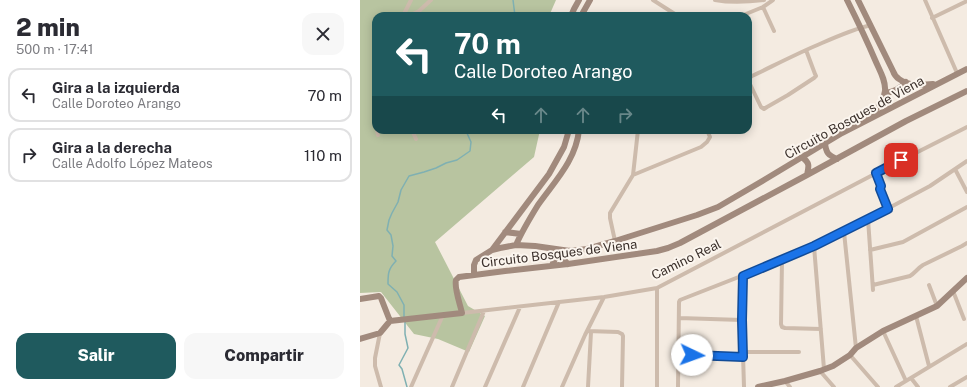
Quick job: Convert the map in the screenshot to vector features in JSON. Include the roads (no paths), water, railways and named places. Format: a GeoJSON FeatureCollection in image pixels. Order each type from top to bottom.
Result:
{"type":"FeatureCollection","features":[{"type":"Feature","properties":{"kind":"main road"},"geometry":{"type":"LineString","coordinates":[[573,12],[579,0]]}},
{"type":"Feature","properties":{"kind":"main road"},"geometry":{"type":"LineString","coordinates":[[583,12],[590,0]]}},
{"type":"Feature","properties":{"kind":"main road"},"geometry":{"type":"LineString","coordinates":[[847,0],[869,45],[884,84],[885,92],[879,105],[868,120]]}},
{"type":"Feature","properties":{"kind":"main road"},"geometry":{"type":"LineString","coordinates":[[858,0],[892,72],[898,79],[915,84],[939,83]]}},
{"type":"Feature","properties":{"kind":"main road","name":"Circuito Bosques de Viena"},"geometry":{"type":"LineString","coordinates":[[967,69],[825,143],[718,206],[697,215],[587,249],[570,251],[516,245],[492,250],[476,260],[474,265],[474,275],[568,264],[657,251],[668,248],[807,176],[906,121],[967,91]]}},
{"type":"Feature","properties":{"kind":"main road"},"geometry":{"type":"LineString","coordinates":[[885,92],[892,92],[903,86],[906,82]]}},
{"type":"Feature","properties":{"kind":"main road"},"geometry":{"type":"LineString","coordinates":[[492,250],[549,174],[564,147],[568,134]]}},
{"type":"Feature","properties":{"kind":"main road"},"geometry":{"type":"LineString","coordinates":[[516,245],[538,205],[565,169],[575,150],[578,134]]}},
{"type":"Feature","properties":{"kind":"main road"},"geometry":{"type":"LineString","coordinates":[[825,143],[825,150],[828,154],[837,159]]}},
{"type":"Feature","properties":{"kind":"main road"},"geometry":{"type":"LineString","coordinates":[[802,157],[807,160],[809,168],[807,176]]}},
{"type":"Feature","properties":{"kind":"main road"},"geometry":{"type":"LineString","coordinates":[[506,232],[521,234]]}},
{"type":"Feature","properties":{"kind":"main road"},"geometry":{"type":"LineString","coordinates":[[552,266],[556,259],[553,249]]}},
{"type":"Feature","properties":{"kind":"main road"},"geometry":{"type":"LineString","coordinates":[[568,264],[564,258],[570,251]]}},
{"type":"Feature","properties":{"kind":"main road"},"geometry":{"type":"LineString","coordinates":[[462,313],[455,286],[456,280],[459,277],[474,275]]}},
{"type":"Feature","properties":{"kind":"main road"},"geometry":{"type":"LineString","coordinates":[[758,387],[785,381],[832,366],[850,355],[856,348],[883,331],[937,306],[967,278]]}},
{"type":"Feature","properties":{"kind":"main road"},"geometry":{"type":"LineString","coordinates":[[360,299],[379,296],[392,321],[380,333],[360,338]]}},
{"type":"Feature","properties":{"kind":"main road","name":"Camino Real"},"geometry":{"type":"LineString","coordinates":[[392,321],[462,313]]}},
{"type":"Feature","properties":{"kind":"street"},"geometry":{"type":"LineString","coordinates":[[405,12],[411,0]]}},
{"type":"Feature","properties":{"kind":"street"},"geometry":{"type":"LineString","coordinates":[[416,12],[431,0]]}},
{"type":"Feature","properties":{"kind":"street"},"geometry":{"type":"LineString","coordinates":[[654,0],[660,2],[673,12]]}},
{"type":"Feature","properties":{"kind":"street"},"geometry":{"type":"LineString","coordinates":[[715,0],[748,2],[764,0]]}},
{"type":"Feature","properties":{"kind":"street"},"geometry":{"type":"LineString","coordinates":[[750,12],[774,0]]}},
{"type":"Feature","properties":{"kind":"street"},"geometry":{"type":"LineString","coordinates":[[925,0],[957,73]]}},
{"type":"Feature","properties":{"kind":"street"},"geometry":{"type":"LineString","coordinates":[[932,18],[967,1]]}},
{"type":"Feature","properties":{"kind":"street"},"geometry":{"type":"LineString","coordinates":[[762,7],[774,31]]}},
{"type":"Feature","properties":{"kind":"street"},"geometry":{"type":"LineString","coordinates":[[752,76],[806,50],[860,27],[871,25]]}},
{"type":"Feature","properties":{"kind":"street"},"geometry":{"type":"LineString","coordinates":[[752,88],[761,107],[764,109],[816,76],[806,50]]}},
{"type":"Feature","properties":{"kind":"street","name":"Camino Real"},"geometry":{"type":"LineString","coordinates":[[462,313],[604,297],[657,288],[967,127]]}},
{"type":"Feature","properties":{"kind":"street"},"geometry":{"type":"LineString","coordinates":[[414,134],[416,139]]}},
{"type":"Feature","properties":{"kind":"street"},"geometry":{"type":"LineString","coordinates":[[616,241],[610,213],[633,175],[638,134]]}},
{"type":"Feature","properties":{"kind":"street"},"geometry":{"type":"LineString","coordinates":[[633,175],[701,147],[710,137],[709,134]]}},
{"type":"Feature","properties":{"kind":"street"},"geometry":{"type":"LineString","coordinates":[[678,387],[680,300],[782,260],[844,232],[930,186],[967,161]]}},
{"type":"Feature","properties":{"kind":"street"},"geometry":{"type":"LineString","coordinates":[[955,169],[967,192]]}},
{"type":"Feature","properties":{"kind":"street"},"geometry":{"type":"LineString","coordinates":[[876,173],[881,186],[880,189],[888,209]]}},
{"type":"Feature","properties":{"kind":"street"},"geometry":{"type":"LineString","coordinates":[[870,250],[903,242],[967,207]]}},
{"type":"Feature","properties":{"kind":"street"},"geometry":{"type":"LineString","coordinates":[[868,219],[873,290]]}},
{"type":"Feature","properties":{"kind":"street"},"geometry":{"type":"LineString","coordinates":[[844,232],[856,348]]}},
{"type":"Feature","properties":{"kind":"street"},"geometry":{"type":"LineString","coordinates":[[873,285],[910,276],[923,264],[967,243]]}},
{"type":"Feature","properties":{"kind":"street"},"geometry":{"type":"LineString","coordinates":[[814,246],[821,329],[822,370],[834,387]]}},
{"type":"Feature","properties":{"kind":"street"},"geometry":{"type":"LineString","coordinates":[[782,260],[782,327],[821,329]]}},
{"type":"Feature","properties":{"kind":"street"},"geometry":{"type":"LineString","coordinates":[[743,276],[742,320],[744,387]]}},
{"type":"Feature","properties":{"kind":"street"},"geometry":{"type":"LineString","coordinates":[[929,285],[937,306]]}},
{"type":"Feature","properties":{"kind":"street"},"geometry":{"type":"LineString","coordinates":[[657,288],[657,387]]}},
{"type":"Feature","properties":{"kind":"street"},"geometry":{"type":"LineString","coordinates":[[953,291],[964,319]]}},
{"type":"Feature","properties":{"kind":"street"},"geometry":{"type":"LineString","coordinates":[[562,387],[604,297]]}},
{"type":"Feature","properties":{"kind":"street"},"geometry":{"type":"LineString","coordinates":[[523,387],[559,302]]}},
{"type":"Feature","properties":{"kind":"street"},"geometry":{"type":"LineString","coordinates":[[485,387],[520,307]]}},
{"type":"Feature","properties":{"kind":"street"},"geometry":{"type":"LineString","coordinates":[[452,387],[484,311]]}},
{"type":"Feature","properties":{"kind":"street"},"geometry":{"type":"LineString","coordinates":[[411,387],[443,315]]}},
{"type":"Feature","properties":{"kind":"street"},"geometry":{"type":"LineString","coordinates":[[916,316],[930,366]]}},
{"type":"Feature","properties":{"kind":"street"},"geometry":{"type":"LineString","coordinates":[[679,318],[742,320]]}},
{"type":"Feature","properties":{"kind":"street"},"geometry":{"type":"LineString","coordinates":[[588,387],[589,331]]}},
{"type":"Feature","properties":{"kind":"street"},"geometry":{"type":"LineString","coordinates":[[589,331],[618,332],[622,334],[622,387]]}},
{"type":"Feature","properties":{"kind":"street"},"geometry":{"type":"LineString","coordinates":[[883,331],[906,381]]}},
{"type":"Feature","properties":{"kind":"street"},"geometry":{"type":"LineString","coordinates":[[380,333],[375,358],[381,385]]}},
{"type":"Feature","properties":{"kind":"street"},"geometry":{"type":"LineString","coordinates":[[896,387],[967,344]]}},
{"type":"Feature","properties":{"kind":"street"},"geometry":{"type":"LineString","coordinates":[[743,352],[798,352]]}},
{"type":"Feature","properties":{"kind":"street"},"geometry":{"type":"LineString","coordinates":[[678,354],[743,357]]}},
{"type":"Feature","properties":{"kind":"street"},"geometry":{"type":"LineString","coordinates":[[850,355],[878,387]]}},
{"type":"Feature","properties":{"kind":"street"},"geometry":{"type":"LineString","coordinates":[[950,387],[967,376]]}},
{"type":"Feature","properties":{"kind":"street"},"geometry":{"type":"LineString","coordinates":[[911,378],[918,387]]}},
{"type":"Feature","properties":{"kind":"street"},"geometry":{"type":"LineString","coordinates":[[785,381],[790,387]]}},
{"type":"Feature","properties":{"kind":"waterway"},"geometry":{"type":"LineString","coordinates":[[513,0],[514,12]]}},
{"type":"Feature","properties":{"kind":"waterway"},"geometry":{"type":"LineString","coordinates":[[404,317],[404,305],[397,292],[388,284],[389,272],[396,261],[392,256],[393,246],[391,235],[387,230],[389,220],[398,202],[401,190],[409,176],[457,160],[470,151],[471,142],[467,134]]}},
{"type":"Feature","properties":{"kind":"waterway"},"geometry":{"type":"LineString","coordinates":[[405,321],[405,334],[408,348],[399,365],[402,369],[407,387]]}}]}
